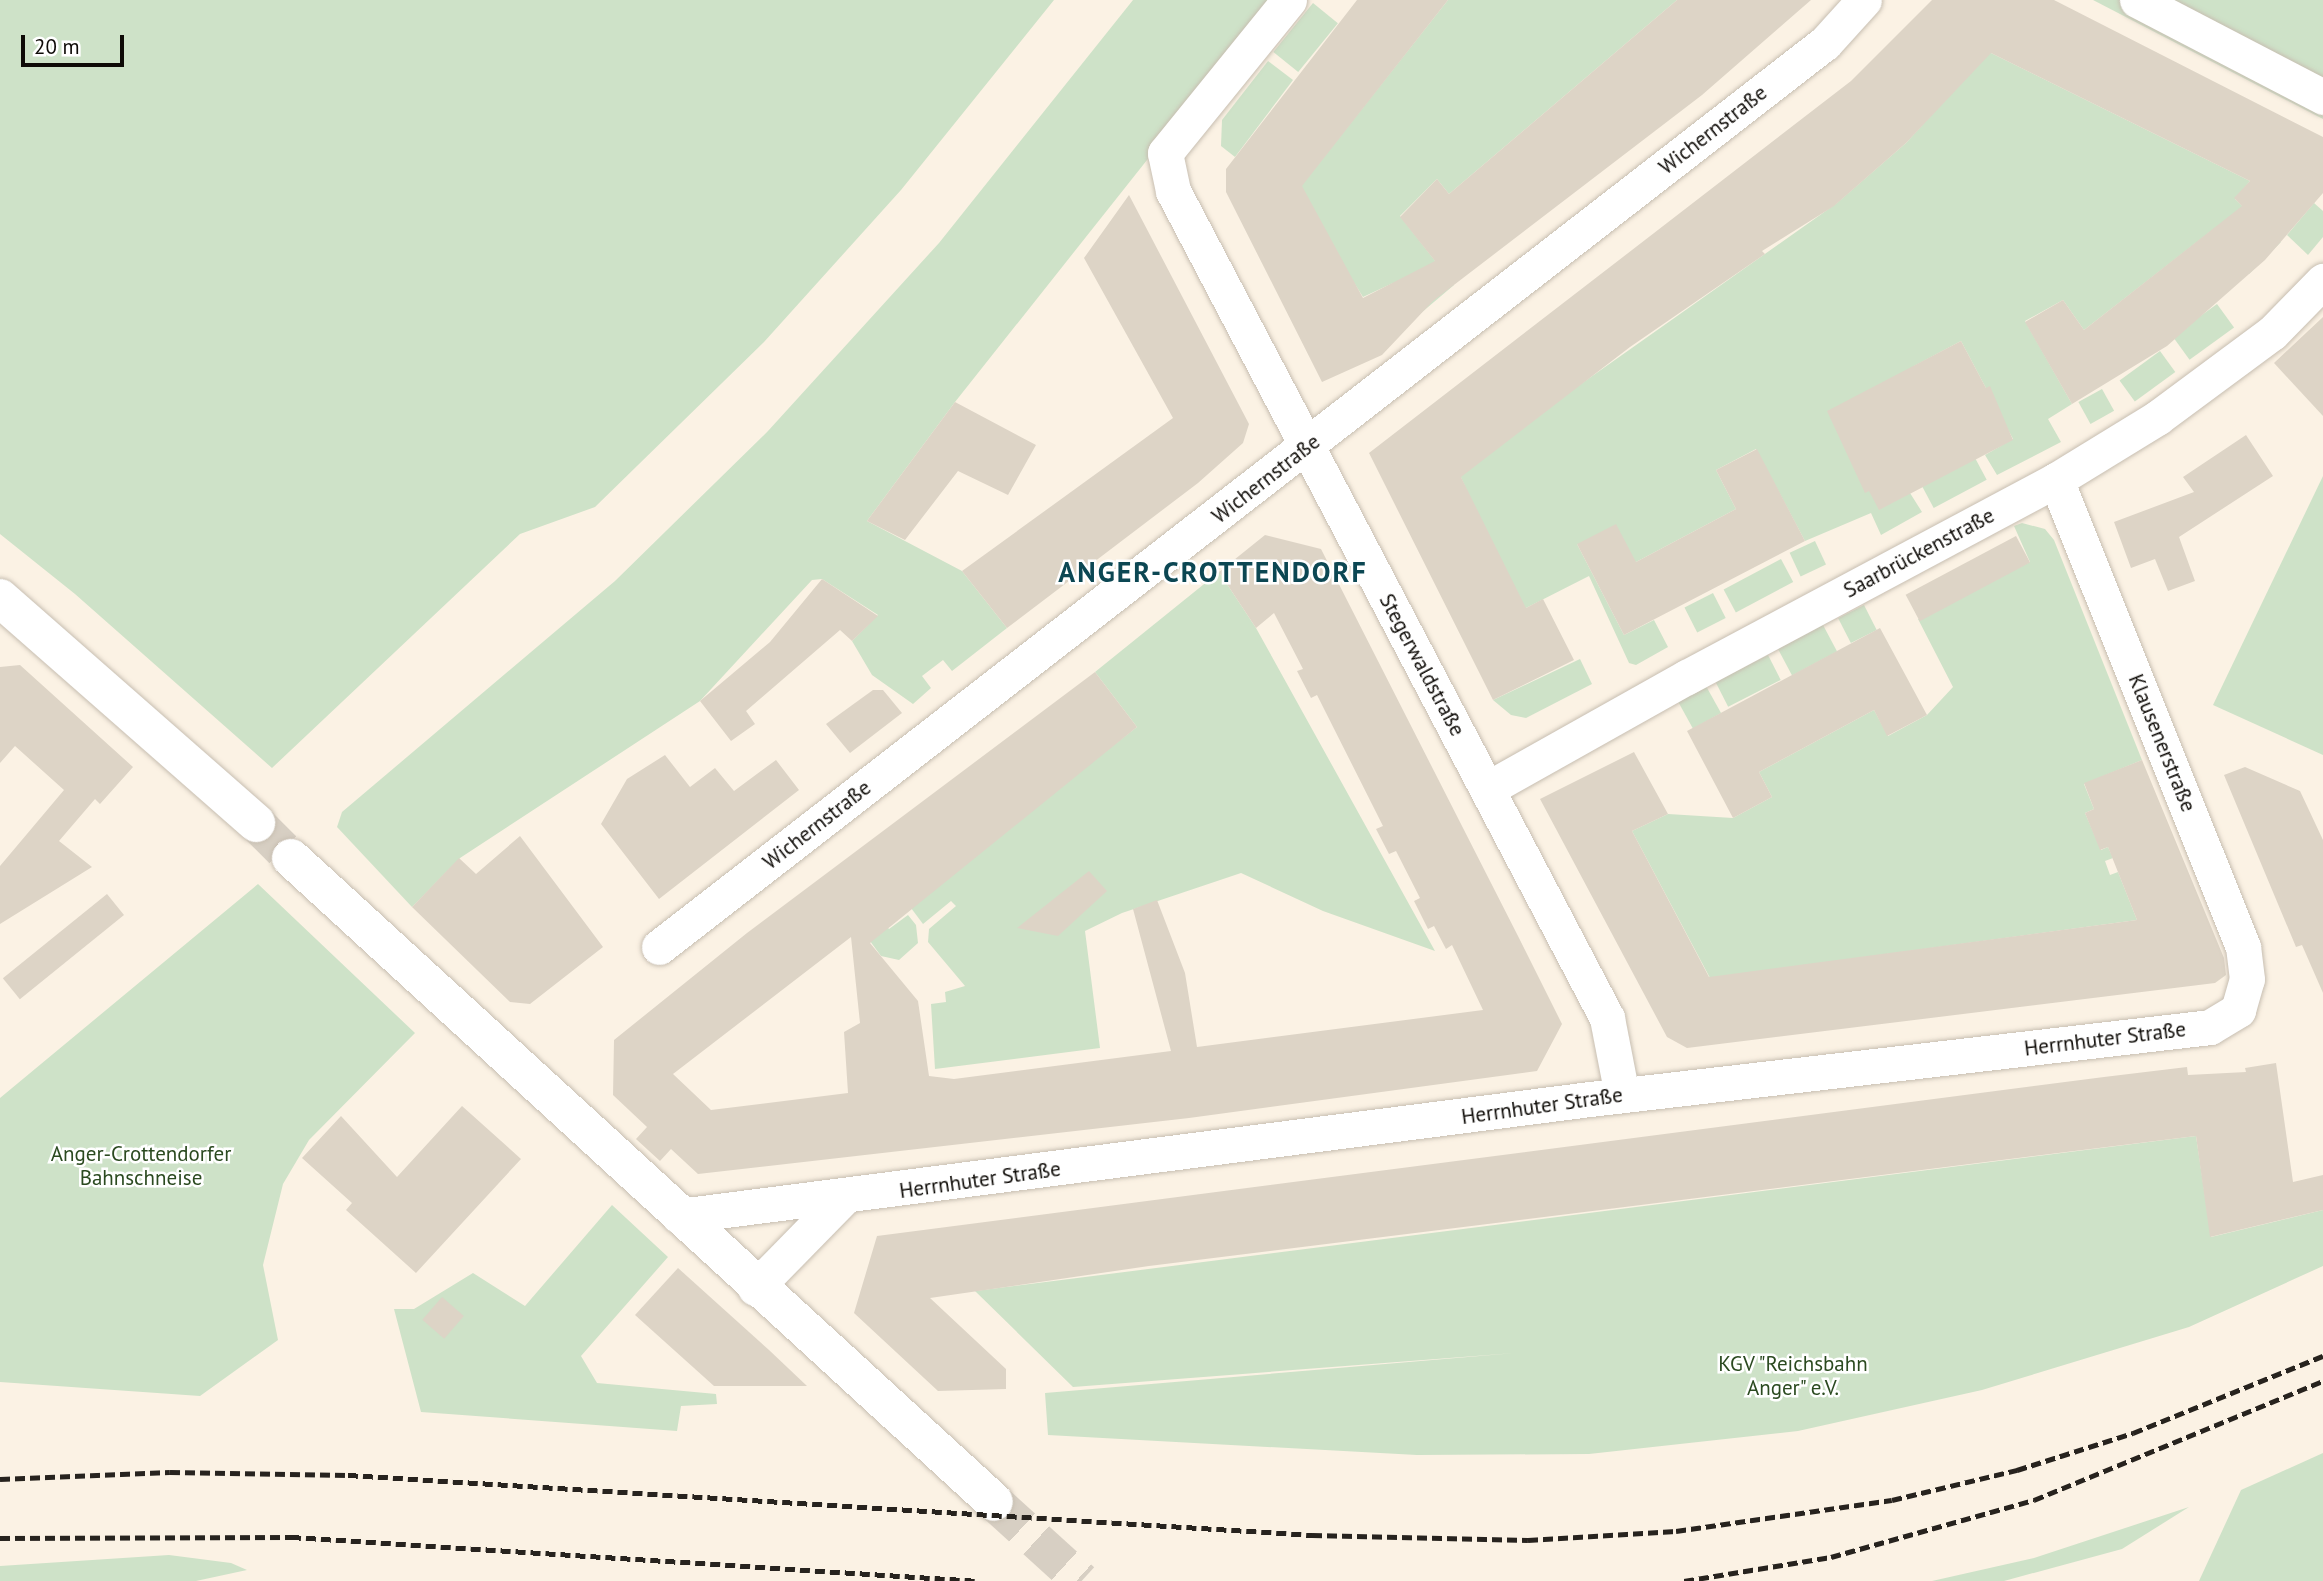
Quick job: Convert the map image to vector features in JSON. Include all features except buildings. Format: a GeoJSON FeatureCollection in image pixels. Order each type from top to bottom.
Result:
{"type":"FeatureCollection","features":[{"type":"Feature","properties":{"kind":"street","name":"Stegerwaldstraße"},"geometry":{"type":"LineString","coordinates":[[1289,0],[1165,153],[1173,191],[1305,449],[1489,788],[1607,1018],[1622,1095]]}},
{"type":"Feature","properties":{"kind":"street","name":"Wichernstraße"},"geometry":{"type":"LineString","coordinates":[[659,947],[1305,449],[1825,43],[1864,0]]}},
{"type":"Feature","properties":{"kind":"street"},"geometry":{"type":"LineString","coordinates":[[2137,0],[2323,97]]}},
{"type":"Feature","properties":{"kind":"street","name":"Saarbrückenstraße"},"geometry":{"type":"LineString","coordinates":[[1489,788],[1686,677],[2056,480],[2157,418],[2266,338],[2323,281]]}},
{"type":"Feature","properties":{"kind":"street","name":"Klausenerstraße"},"geometry":{"type":"LineString","coordinates":[[2056,480],[2243,947],[2247,979],[2238,1010]]}},
{"type":"Feature","properties":{"kind":"street"},"geometry":{"type":"LineString","coordinates":[[0,598],[256,823]]}},
{"type":"Feature","properties":{"kind":"street"},"geometry":{"type":"LineString","coordinates":[[291,858],[755,1287],[994,1502]]}},
{"type":"Feature","properties":{"kind":"street","name":"Herrnhuter Straße"},"geometry":{"type":"LineString","coordinates":[[679,1216],[843,1198],[1622,1095],[2210,1027],[2238,1010]]}},
{"type":"Feature","properties":{"kind":"street"},"geometry":{"type":"LineString","coordinates":[[755,1287],[843,1198]]}},
{"type":"Feature","properties":{"kind":"green space"},"geometry":{"type":"Polygon","coordinates":[[[0,0],[1054,0],[901,190],[764,342],[595,507],[520,534],[272,768],[75,594],[0,534],[0,0]]]}},
{"type":"Feature","properties":{"kind":"green space"},"geometry":{"type":"Polygon","coordinates":[[[1133,0],[1274,0],[955,402],[867,521],[962,571],[1007,628],[952,671],[943,660],[922,676],[931,688],[913,704],[872,675],[852,641],[878,615],[822,579],[812,580],[700,701],[460,858],[412,907],[337,827],[342,812],[615,581],[768,431],[939,243],[1133,0]]]}},
{"type":"Feature","properties":{"kind":"green space"},"geometry":{"type":"Polygon","coordinates":[[[1448,0],[1677,0],[1449,194],[1437,179],[1400,216],[1454,285],[1421,313],[1393,283],[1363,297],[1297,191],[1448,0]]]}},
{"type":"Feature","properties":{"kind":"green space"},"geometry":{"type":"Polygon","coordinates":[[[2093,0],[2119,0],[2323,104],[2323,119],[2093,0]]]}},
{"type":"Feature","properties":{"kind":"green space"},"geometry":{"type":"Polygon","coordinates":[[[2166,0],[2323,0],[2323,82],[2166,0]]]}},
{"type":"Feature","properties":{"kind":"green space"},"geometry":{"type":"Polygon","coordinates":[[[1313,3],[1338,23],[1298,72],[1273,52],[1313,3]]]}},
{"type":"Feature","properties":{"kind":"green space"},"geometry":{"type":"Polygon","coordinates":[[[1989,52],[2250,181],[2235,199],[2281,242],[2249,274],[2211,231],[2084,330],[2063,300],[2025,321],[2072,404],[2048,419],[2061,442],[1997,475],[1985,455],[2013,439],[1961,341],[1914,366],[1910,493],[1922,512],[1881,535],[1871,513],[1805,541],[1756,449],[1716,470],[1736,509],[1636,562],[1577,544],[1624,635],[1654,620],[1668,647],[1636,665],[1629,663],[1589,576],[1522,610],[1458,471],[1837,203],[1906,143],[1989,52]]]}},
{"type":"Feature","properties":{"kind":"green space"},"geometry":{"type":"Polygon","coordinates":[[[1268,61],[1293,80],[1235,157],[1221,146],[1222,120],[1268,61]]]}},
{"type":"Feature","properties":{"kind":"green space"},"geometry":{"type":"Polygon","coordinates":[[[2314,203],[2323,211],[2323,237],[2308,255],[2287,235],[2314,203]]]}},
{"type":"Feature","properties":{"kind":"green space"},"geometry":{"type":"Polygon","coordinates":[[[2217,304],[2234,327],[2190,360],[2173,336],[2217,304]]]}},
{"type":"Feature","properties":{"kind":"green space"},"geometry":{"type":"Polygon","coordinates":[[[2160,351],[2175,372],[2135,401],[2120,380],[2160,351]]]}},
{"type":"Feature","properties":{"kind":"green space"},"geometry":{"type":"Polygon","coordinates":[[[2102,389],[2114,411],[2091,424],[2078,402],[2102,389]]]}},
{"type":"Feature","properties":{"kind":"green space"},"geometry":{"type":"Polygon","coordinates":[[[1974,456],[1987,480],[1934,508],[1921,484],[1974,456]]]}},
{"type":"Feature","properties":{"kind":"green space"},"geometry":{"type":"Polygon","coordinates":[[[2323,476],[2323,755],[2213,705],[2323,476]]]}},
{"type":"Feature","properties":{"kind":"green space"},"geometry":{"type":"Polygon","coordinates":[[[2022,523],[2045,529],[2054,540],[2142,760],[2084,784],[2094,809],[2085,813],[2101,850],[2108,847],[2113,858],[2105,861],[2110,875],[2118,872],[2137,920],[1710,978],[1632,831],[1668,814],[1733,818],[1772,797],[1759,772],[1874,710],[1888,736],[1927,715],[1953,687],[1918,619],[2030,562],[2014,526],[2022,523]]]}},
{"type":"Feature","properties":{"kind":"green space"},"geometry":{"type":"Polygon","coordinates":[[[1815,541],[1826,565],[1801,576],[1790,553],[1815,541]]]}},
{"type":"Feature","properties":{"kind":"green space"},"geometry":{"type":"Polygon","coordinates":[[[1781,559],[1793,582],[1736,612],[1724,590],[1781,559]]]}},
{"type":"Feature","properties":{"kind":"green space"},"geometry":{"type":"Polygon","coordinates":[[[1219,572],[1256,628],[1435,951],[1323,911],[1241,873],[1122,913],[1085,931],[1100,1048],[935,1069],[931,1004],[946,1002],[945,992],[965,986],[928,942],[929,929],[956,906],[951,901],[923,924],[908,904],[1137,727],[1095,672],[1219,572]]]}},
{"type":"Feature","properties":{"kind":"green space"},"geometry":{"type":"Polygon","coordinates":[[[1713,593],[1726,618],[1697,632],[1684,608],[1713,593]]]}},
{"type":"Feature","properties":{"kind":"green space"},"geometry":{"type":"Polygon","coordinates":[[[1864,605],[1877,630],[1851,643],[1838,618],[1864,605]]]}},
{"type":"Feature","properties":{"kind":"green space"},"geometry":{"type":"Polygon","coordinates":[[[1823,625],[1837,651],[1792,675],[1778,649],[1823,625]]]}},
{"type":"Feature","properties":{"kind":"green space"},"geometry":{"type":"Polygon","coordinates":[[[1768,655],[1781,680],[1728,707],[1715,682],[1768,655]]]}},
{"type":"Feature","properties":{"kind":"green space"},"geometry":{"type":"Polygon","coordinates":[[[1580,659],[1592,684],[1526,718],[1511,715],[1493,700],[1580,659]]]}},
{"type":"Feature","properties":{"kind":"green space"},"geometry":{"type":"Polygon","coordinates":[[[1706,686],[1721,713],[1693,729],[1678,702],[1706,686]]]}},
{"type":"Feature","properties":{"kind":"green space","name":"Anger-Crottendorfer Bahnschneise"},"geometry":{"type":"Polygon","coordinates":[[[258,884],[415,1033],[309,1140],[283,1184],[263,1265],[278,1340],[200,1396],[0,1382],[0,1098],[258,884]]]}},
{"type":"Feature","properties":{"kind":"green space"},"geometry":{"type":"Polygon","coordinates":[[[908,915],[916,925],[918,943],[899,960],[881,956],[862,930],[879,917],[889,929],[908,915]]]}},
{"type":"Feature","properties":{"kind":"green space","name":"KGV \"Reichsbahn Anger\" e.V."},"geometry":{"type":"Polygon","coordinates":[[[2196,1136],[2211,1237],[2323,1210],[2323,1266],[2189,1327],[1982,1390],[1798,1431],[1589,1454],[1417,1455],[1048,1435],[1045,1393],[1515,1353],[1073,1387],[975,1291],[2196,1136]]]}},
{"type":"Feature","properties":{"kind":"green space"},"geometry":{"type":"Polygon","coordinates":[[[612,1205],[668,1257],[581,1356],[597,1383],[716,1394],[717,1404],[681,1406],[677,1431],[421,1412],[394,1309],[414,1309],[473,1273],[525,1306],[612,1205]]]}},
{"type":"Feature","properties":{"kind":"green space"},"geometry":{"type":"Polygon","coordinates":[[[2323,1453],[2323,1581],[2199,1581],[2241,1490],[2323,1453]]]}},
{"type":"Feature","properties":{"kind":"green space"},"geometry":{"type":"Polygon","coordinates":[[[2189,1507],[2122,1549],[2004,1581],[1932,1581],[2034,1558],[2189,1507]]]}},
{"type":"Feature","properties":{"kind":"green space"},"geometry":{"type":"Polygon","coordinates":[[[169,1555],[231,1563],[247,1570],[196,1581],[0,1581],[0,1566],[169,1555]]]}},
{"type":"Feature","properties":{"kind":"tunnel"},"geometry":{"type":"LineString","coordinates":[[256,823],[291,858]]}},
{"type":"Feature","properties":{"kind":"tunnel"},"geometry":{"type":"LineString","coordinates":[[994,1502],[1081,1581]]}},
{"type":"Feature","properties":{"kind":"railway"},"geometry":{"type":"LineString","coordinates":[[0,1479],[170,1472],[348,1475],[1312,1535],[1528,1540],[1676,1531],[1892,1500],[2017,1470],[2133,1433],[2323,1356]]}},
{"type":"Feature","properties":{"kind":"railway"},"geometry":{"type":"LineString","coordinates":[[1684,1581],[1831,1557],[2034,1500],[2323,1381]]}},
{"type":"Feature","properties":{"kind":"railway"},"geometry":{"type":"LineString","coordinates":[[0,1538],[291,1537],[979,1581]]}},
{"type":"Feature","properties":{"kind":"district","name":"ANGER-CROTTENDORF"},"geometry":{"type":"Point","coordinates":[1213,572]}}]}
